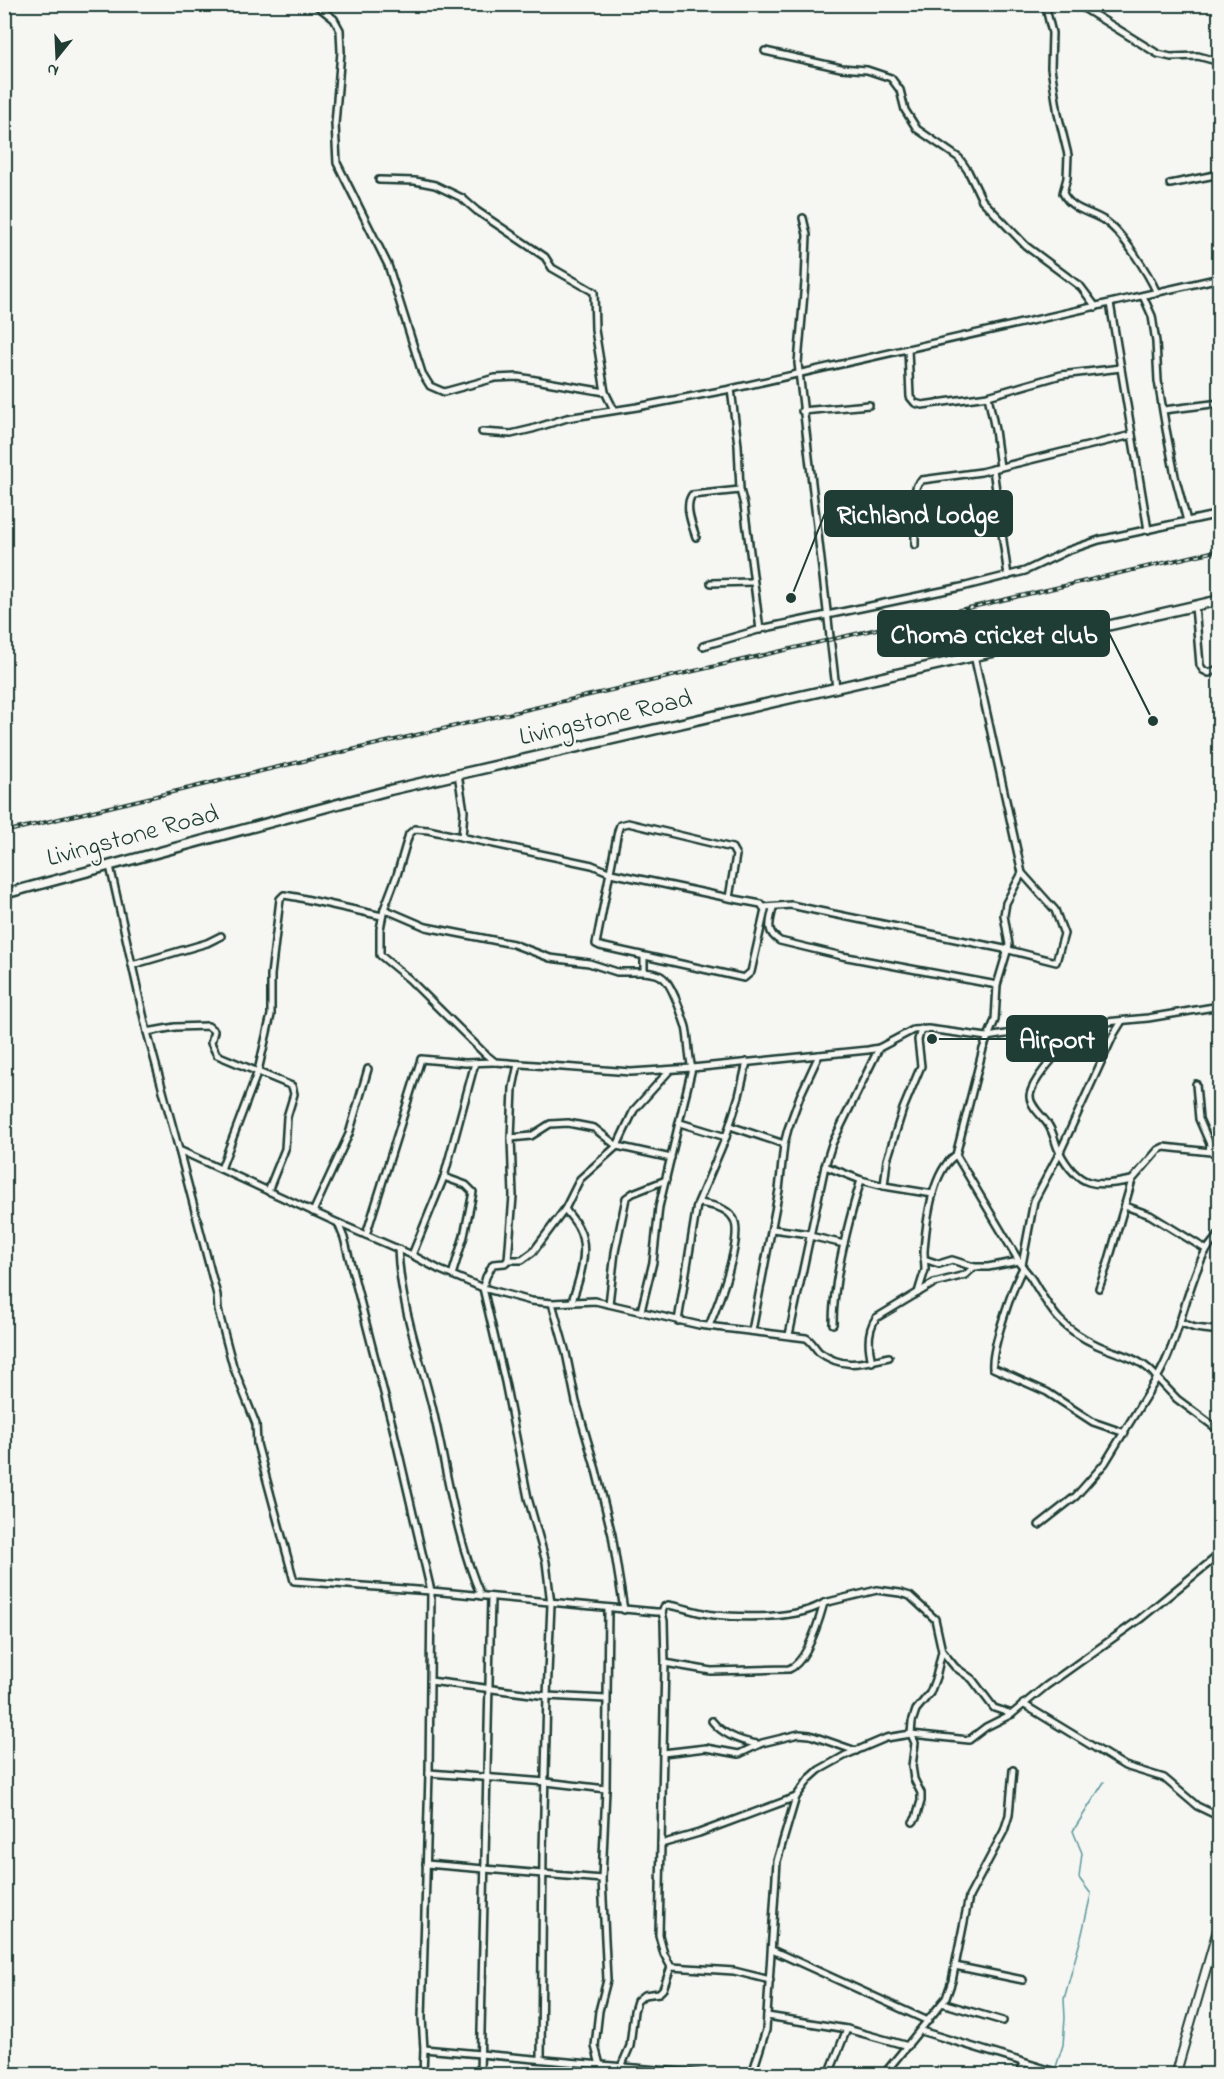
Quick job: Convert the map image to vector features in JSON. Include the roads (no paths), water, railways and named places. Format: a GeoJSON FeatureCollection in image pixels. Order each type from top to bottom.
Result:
{"type":"FeatureCollection","features":[{"type":"Feature","properties":{"kind":"highway","name":"Livingstone Road"},"geometry":{"type":"LineString","coordinates":[[4,894],[358,798],[1220,600]]}},
{"type":"Feature","properties":{"kind":"main road"},"geometry":{"type":"LineString","coordinates":[[1176,2074],[1220,1921]]}},
{"type":"Feature","properties":{"kind":"street"},"geometry":{"type":"LineString","coordinates":[[315,4],[334,19],[340,30],[341,52],[335,124],[337,163],[388,265],[422,374],[430,386],[444,392],[495,378],[518,377],[605,392]]}},
{"type":"Feature","properties":{"kind":"street"},"geometry":{"type":"LineString","coordinates":[[1046,4],[1052,33],[1051,68],[1058,114],[1068,155],[1067,178],[1063,193],[1074,207],[1106,221],[1121,237],[1150,277],[1157,293]]}},
{"type":"Feature","properties":{"kind":"street"},"geometry":{"type":"LineString","coordinates":[[1077,4],[1158,54],[1171,57],[1198,56],[1220,62]]}},
{"type":"Feature","properties":{"kind":"street"},"geometry":{"type":"LineString","coordinates":[[765,51],[841,68],[867,70],[891,78],[900,90],[905,110],[917,129],[959,158],[968,171],[982,201],[1036,255],[1081,288],[1096,307]]}},
{"type":"Feature","properties":{"kind":"street"},"geometry":{"type":"LineString","coordinates":[[1170,184],[1220,174]]}},
{"type":"Feature","properties":{"kind":"street"},"geometry":{"type":"LineString","coordinates":[[379,180],[426,183],[462,198],[477,211],[545,257],[552,268],[594,292],[595,330],[605,392],[614,410]]}},
{"type":"Feature","properties":{"kind":"street"},"geometry":{"type":"LineString","coordinates":[[803,218],[807,235],[798,363],[836,688]]}},
{"type":"Feature","properties":{"kind":"street"},"geometry":{"type":"LineString","coordinates":[[482,432],[511,434],[567,418],[731,389],[1220,278]]}},
{"type":"Feature","properties":{"kind":"street"},"geometry":{"type":"LineString","coordinates":[[1143,296],[1152,316],[1158,381],[1166,429],[1187,521]]}},
{"type":"Feature","properties":{"kind":"street"},"geometry":{"type":"LineString","coordinates":[[1110,303],[1148,530]]}},
{"type":"Feature","properties":{"kind":"street"},"geometry":{"type":"LineString","coordinates":[[908,349],[910,397],[917,405],[928,406],[988,396],[1061,375],[1121,368]]}},
{"type":"Feature","properties":{"kind":"street"},"geometry":{"type":"LineString","coordinates":[[731,389],[738,445],[740,490],[747,524],[760,630]]}},
{"type":"Feature","properties":{"kind":"street"},"geometry":{"type":"LineString","coordinates":[[988,396],[1000,467]]}},
{"type":"Feature","properties":{"kind":"street"},"geometry":{"type":"LineString","coordinates":[[1164,410],[1220,403]]}},
{"type":"Feature","properties":{"kind":"street"},"geometry":{"type":"LineString","coordinates":[[802,411],[869,405]]}},
{"type":"Feature","properties":{"kind":"street"},"geometry":{"type":"LineString","coordinates":[[915,545],[915,491],[919,483],[928,479],[971,474],[1132,435]]}},
{"type":"Feature","properties":{"kind":"street"},"geometry":{"type":"LineString","coordinates":[[993,469],[1008,576]]}},
{"type":"Feature","properties":{"kind":"street"},"geometry":{"type":"LineString","coordinates":[[696,537],[688,500],[692,495],[740,490]]}},
{"type":"Feature","properties":{"kind":"street"},"geometry":{"type":"LineString","coordinates":[[703,646],[760,630],[1025,572],[1067,551],[1099,540],[1220,514]]}},
{"type":"Feature","properties":{"kind":"street"},"geometry":{"type":"LineString","coordinates":[[711,583],[753,582]]}},
{"type":"Feature","properties":{"kind":"street"},"geometry":{"type":"LineString","coordinates":[[1195,606],[1200,665],[1209,673],[1220,668]]}},
{"type":"Feature","properties":{"kind":"street"},"geometry":{"type":"LineString","coordinates":[[495,1062],[409,979],[380,955],[382,916],[412,830],[420,829],[462,837],[592,865],[611,873],[761,904],[764,908],[791,905],[1009,950],[1056,962],[1064,934],[1055,910],[1022,873],[974,655]]}},
{"type":"Feature","properties":{"kind":"street"},"geometry":{"type":"LineString","coordinates":[[458,774],[464,811],[462,837]]}},
{"type":"Feature","properties":{"kind":"street"},"geometry":{"type":"LineString","coordinates":[[729,898],[736,855],[732,848],[628,823],[623,824],[619,828],[596,944],[742,978],[751,972],[764,908]]}},
{"type":"Feature","properties":{"kind":"street"},"geometry":{"type":"LineString","coordinates":[[111,866],[147,1032],[217,1295],[218,1310],[233,1366],[256,1424],[257,1444],[294,1581],[662,1612]]}},
{"type":"Feature","properties":{"kind":"street"},"geometry":{"type":"LineString","coordinates":[[918,1293],[925,1269],[924,1258],[933,1194],[938,1178],[948,1161],[956,1155],[987,1037],[995,1020],[997,985],[1009,950],[1009,935],[1004,915],[1006,903],[1022,873]]}},
{"type":"Feature","properties":{"kind":"street"},"geometry":{"type":"LineString","coordinates":[[221,1169],[258,1071],[271,1015],[271,975],[280,899],[284,895],[296,897],[382,916]]}},
{"type":"Feature","properties":{"kind":"street"},"geometry":{"type":"LineString","coordinates":[[773,908],[768,928],[772,935],[780,941],[843,956],[997,985]]}},
{"type":"Feature","properties":{"kind":"street"},"geometry":{"type":"LineString","coordinates":[[384,909],[426,927],[513,944],[550,958],[589,963],[617,972],[644,972],[662,976],[669,985],[686,1029],[692,1068],[659,1207],[653,1262],[641,1311]]}},
{"type":"Feature","properties":{"kind":"street"},"geometry":{"type":"LineString","coordinates":[[132,965],[207,943],[221,936]]}},
{"type":"Feature","properties":{"kind":"street"},"geometry":{"type":"LineString","coordinates":[[644,957],[644,972]]}},
{"type":"Feature","properties":{"kind":"street"},"geometry":{"type":"LineString","coordinates":[[366,1235],[421,1059],[475,1063],[495,1062],[610,1072],[670,1070],[879,1048],[907,1032],[921,1029],[987,1037],[1122,1021],[1220,1006]]}},
{"type":"Feature","properties":{"kind":"street"},"geometry":{"type":"LineString","coordinates":[[1122,1021],[1113,1034],[1060,1152],[1034,1201],[1021,1265],[1002,1325],[993,1368],[1047,1392],[1094,1422],[1125,1433]]}},
{"type":"Feature","properties":{"kind":"street"},"geometry":{"type":"LineString","coordinates":[[1082,1025],[1054,1056],[1031,1093],[1031,1103],[1050,1127],[1060,1152],[1077,1177],[1089,1184],[1132,1180]]}},
{"type":"Feature","properties":{"kind":"street"},"geometry":{"type":"LineString","coordinates":[[147,1032],[175,1027],[208,1026],[214,1031],[212,1043],[217,1054],[289,1084],[294,1089],[287,1117],[285,1149],[268,1191]]}},
{"type":"Feature","properties":{"kind":"street"},"geometry":{"type":"LineString","coordinates":[[884,1186],[887,1160],[903,1109],[921,1066],[918,1040],[921,1029]]}},
{"type":"Feature","properties":{"kind":"street"},"geometry":{"type":"LineString","coordinates":[[789,1335],[825,1166],[832,1144],[879,1048]]}},
{"type":"Feature","properties":{"kind":"street"},"geometry":{"type":"LineString","coordinates":[[752,1331],[779,1190],[784,1144],[794,1111],[819,1055]]}},
{"type":"Feature","properties":{"kind":"street"},"geometry":{"type":"LineString","coordinates":[[678,1321],[699,1203],[730,1126],[747,1062]]}},
{"type":"Feature","properties":{"kind":"street"},"geometry":{"type":"LineString","coordinates":[[412,1255],[444,1177],[475,1063]]}},
{"type":"Feature","properties":{"kind":"street"},"geometry":{"type":"LineString","coordinates":[[508,1260],[513,1196],[511,1138],[513,1088],[518,1064]]}},
{"type":"Feature","properties":{"kind":"street"},"geometry":{"type":"LineString","coordinates":[[313,1212],[349,1134],[368,1069]]}},
{"type":"Feature","properties":{"kind":"street"},"geometry":{"type":"LineString","coordinates":[[541,2059],[543,1872],[551,1604],[546,1562],[528,1498],[505,1382],[483,1288],[491,1266],[508,1260],[522,1260],[533,1252],[565,1209],[580,1179],[617,1146],[634,1110],[670,1070]]}},
{"type":"Feature","properties":{"kind":"street"},"geometry":{"type":"LineString","coordinates":[[1196,1084],[1199,1119],[1210,1144],[1209,1151]]}},
{"type":"Feature","properties":{"kind":"street"},"geometry":{"type":"LineString","coordinates":[[511,1138],[531,1136],[550,1124],[568,1123],[594,1128],[617,1146],[672,1158]]}},
{"type":"Feature","properties":{"kind":"street"},"geometry":{"type":"LineString","coordinates":[[680,1123],[726,1137]]}},
{"type":"Feature","properties":{"kind":"street"},"geometry":{"type":"LineString","coordinates":[[730,1126],[784,1144]]}},
{"type":"Feature","properties":{"kind":"street"},"geometry":{"type":"LineString","coordinates":[[1099,1288],[1132,1180],[1158,1150],[1164,1147],[1220,1153]]}},
{"type":"Feature","properties":{"kind":"street"},"geometry":{"type":"LineString","coordinates":[[179,1150],[483,1288],[531,1301],[552,1303],[595,1301],[678,1321],[810,1339],[819,1352],[849,1365],[889,1357]]}},
{"type":"Feature","properties":{"kind":"street"},"geometry":{"type":"LineString","coordinates":[[956,1155],[1021,1265],[1059,1321],[1096,1344],[1140,1363],[1177,1399],[1220,1431]]}},
{"type":"Feature","properties":{"kind":"street"},"geometry":{"type":"LineString","coordinates":[[825,1166],[884,1186],[933,1194]]}},
{"type":"Feature","properties":{"kind":"street"},"geometry":{"type":"LineString","coordinates":[[444,1177],[466,1185],[473,1192],[464,1236],[452,1275]]}},
{"type":"Feature","properties":{"kind":"street"},"geometry":{"type":"LineString","coordinates":[[609,1304],[615,1252],[626,1197],[666,1179]]}},
{"type":"Feature","properties":{"kind":"street"},"geometry":{"type":"LineString","coordinates":[[833,1324],[833,1308],[844,1244],[861,1180]]}},
{"type":"Feature","properties":{"kind":"street"},"geometry":{"type":"LineString","coordinates":[[699,1203],[725,1210],[732,1217],[736,1230],[727,1281],[709,1326]]}},
{"type":"Feature","properties":{"kind":"street"},"geometry":{"type":"LineString","coordinates":[[1125,1206],[1150,1215],[1207,1250]]}},
{"type":"Feature","properties":{"kind":"street"},"geometry":{"type":"LineString","coordinates":[[565,1209],[579,1229],[582,1240],[581,1270],[572,1301]]}},
{"type":"Feature","properties":{"kind":"street"},"geometry":{"type":"LineString","coordinates":[[338,1223],[344,1238],[393,1428],[431,1591],[429,1773],[422,2018],[423,2074]]}},
{"type":"Feature","properties":{"kind":"street"},"geometry":{"type":"LineString","coordinates":[[772,1229],[810,1235],[844,1244]]}},
{"type":"Feature","properties":{"kind":"street"},"geometry":{"type":"LineString","coordinates":[[1039,1525],[1088,1484],[1125,1433],[1157,1378],[1193,1280],[1207,1250],[1220,1233]]}},
{"type":"Feature","properties":{"kind":"street"},"geometry":{"type":"LineString","coordinates":[[398,1249],[404,1302],[432,1406],[472,1578],[481,1596]]}},
{"type":"Feature","properties":{"kind":"street"},"geometry":{"type":"LineString","coordinates":[[924,1258],[939,1264],[952,1260],[987,1267],[1021,1265]]}},
{"type":"Feature","properties":{"kind":"street"},"geometry":{"type":"LineString","coordinates":[[872,1362],[869,1340],[874,1320],[934,1283],[965,1275],[974,1266]]}},
{"type":"Feature","properties":{"kind":"street"},"geometry":{"type":"LineString","coordinates":[[552,1303],[612,1535],[624,1610]]}},
{"type":"Feature","properties":{"kind":"street"},"geometry":{"type":"LineString","coordinates":[[1179,1322],[1195,1328],[1220,1331]]}},
{"type":"Feature","properties":{"kind":"street"},"geometry":{"type":"LineString","coordinates":[[752,2074],[766,2030],[777,1861],[796,1797],[808,1779],[819,1770],[886,1738],[911,1734],[969,1740],[986,1727],[1012,1714],[1067,1670],[1089,1657],[1220,1554]]}},
{"type":"Feature","properties":{"kind":"street"},"geometry":{"type":"LineString","coordinates":[[671,1967],[663,1954],[659,1935],[665,1663],[662,1612],[664,1607],[668,1605],[714,1615],[790,1615],[814,1609],[824,1603],[877,1590],[910,1596],[936,1619],[942,1651],[930,1693],[916,1710],[912,1722],[911,1734],[915,1743],[913,1772],[921,1793],[921,1802],[916,1818],[912,1822]]}},
{"type":"Feature","properties":{"kind":"street"},"geometry":{"type":"LineString","coordinates":[[480,2074],[491,1597]]}},
{"type":"Feature","properties":{"kind":"street"},"geometry":{"type":"LineString","coordinates":[[665,1663],[711,1671],[795,1667],[806,1650],[824,1603]]}},
{"type":"Feature","properties":{"kind":"street"},"geometry":{"type":"LineString","coordinates":[[600,2065],[595,2046],[596,2026],[607,1980],[602,1879],[606,1789],[608,1609]]}},
{"type":"Feature","properties":{"kind":"street"},"geometry":{"type":"LineString","coordinates":[[942,1651],[955,1666],[972,1679],[994,1708],[1012,1714]]}},
{"type":"Feature","properties":{"kind":"street"},"geometry":{"type":"LineString","coordinates":[[430,1681],[547,1696],[606,1699]]}},
{"type":"Feature","properties":{"kind":"street"},"geometry":{"type":"LineString","coordinates":[[1023,1704],[1125,1766],[1164,1778],[1197,1806],[1220,1817]]}},
{"type":"Feature","properties":{"kind":"street"},"geometry":{"type":"LineString","coordinates":[[712,1721],[719,1730],[733,1737],[759,1744]]}},
{"type":"Feature","properties":{"kind":"street"},"geometry":{"type":"LineString","coordinates":[[663,1753],[706,1748],[739,1754],[759,1744],[799,1734],[810,1735],[856,1751]]}},
{"type":"Feature","properties":{"kind":"street"},"geometry":{"type":"LineString","coordinates":[[884,2074],[946,1998],[969,1897],[1004,1831],[1009,1815],[1013,1770]]}},
{"type":"Feature","properties":{"kind":"street"},"geometry":{"type":"LineString","coordinates":[[429,1773],[606,1789]]}},
{"type":"Feature","properties":{"kind":"street"},"geometry":{"type":"LineString","coordinates":[[661,1844],[684,1838],[796,1797]]}},
{"type":"Feature","properties":{"kind":"street"},"geometry":{"type":"LineString","coordinates":[[426,1864],[485,1870],[543,1872],[602,1879]]}},
{"type":"Feature","properties":{"kind":"street"},"geometry":{"type":"LineString","coordinates":[[772,1950],[928,2021]]}},
{"type":"Feature","properties":{"kind":"street"},"geometry":{"type":"LineString","coordinates":[[955,1966],[1023,1980]]}},
{"type":"Feature","properties":{"kind":"street"},"geometry":{"type":"LineString","coordinates":[[671,1967],[734,1971],[770,1980]]}},
{"type":"Feature","properties":{"kind":"street"},"geometry":{"type":"LineString","coordinates":[[618,2074],[630,2046],[634,2012],[638,2001],[642,1996],[655,1995],[663,1989],[671,1967]]}},
{"type":"Feature","properties":{"kind":"street"},"geometry":{"type":"LineString","coordinates":[[942,2003],[1004,2021]]}},
{"type":"Feature","properties":{"kind":"street"},"geometry":{"type":"LineString","coordinates":[[767,2016],[847,2029],[908,2046]]}},
{"type":"Feature","properties":{"kind":"street"},"geometry":{"type":"LineString","coordinates":[[829,2074],[847,2029]]}},
{"type":"Feature","properties":{"kind":"street"},"geometry":{"type":"LineString","coordinates":[[921,2031],[1062,2074]]}},
{"type":"Feature","properties":{"kind":"street"},"geometry":{"type":"LineString","coordinates":[[424,2049],[701,2074]]}},
{"type":"Feature","properties":{"kind":"street"},"geometry":{"type":"LineString","coordinates":[[1019,2074],[1023,2063]]}},
{"type":"Feature","properties":{"kind":"waterway"},"geometry":{"type":"LineString","coordinates":[[1055,2070],[1063,2045],[1064,1999],[1091,1894],[1079,1878],[1082,1853],[1073,1831],[1104,1782]]}},
{"type":"Feature","properties":{"kind":"railway"},"geometry":{"type":"LineString","coordinates":[[4,832],[1220,550]]}},
{"type":"Feature","properties":{"kind":"place","name":"Richland Lodge"},"geometry":{"type":"Point","coordinates":[791,598]}},
{"type":"Feature","properties":{"kind":"place","name":"Choma cricket club"},"geometry":{"type":"Point","coordinates":[1153,721]}},
{"type":"Feature","properties":{"kind":"place","name":"Airport"},"geometry":{"type":"Point","coordinates":[932,1039]}}]}
